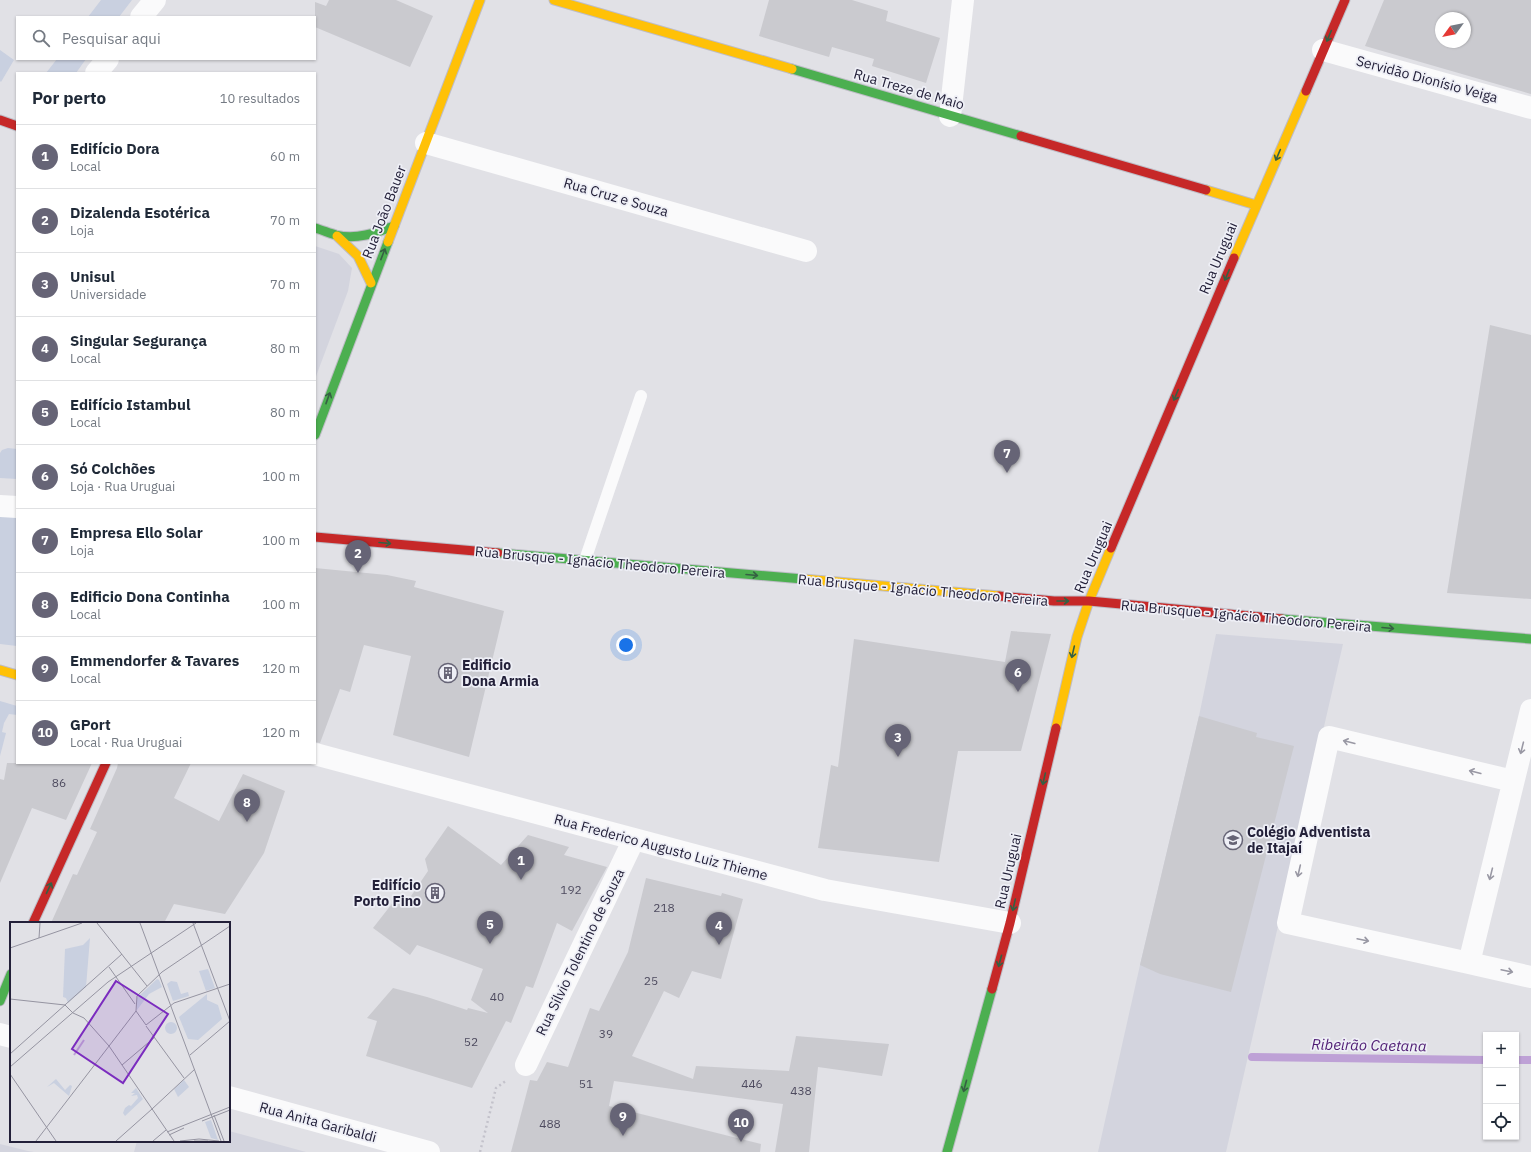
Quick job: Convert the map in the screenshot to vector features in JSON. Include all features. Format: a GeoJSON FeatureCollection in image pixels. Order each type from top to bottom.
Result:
{"type":"FeatureCollection","features":[{"type":"Feature","properties":{"kind":"main road","name":"Rua João Bauer"},"geometry":{"type":"LineString","coordinates":[[316,432],[371,283],[480,0]]}},
{"type":"Feature","properties":{"kind":"main road","name":"Rua Treze de Maio"},"geometry":{"type":"LineString","coordinates":[[554,0],[1256,205]]}},
{"type":"Feature","properties":{"kind":"main road","name":"Rua Uruguai"},"geometry":{"type":"LineString","coordinates":[[947,1152],[1010,923],[1077,637],[1089,601],[1256,205],[1345,0]]}},
{"type":"Feature","properties":{"kind":"main road"},"geometry":{"type":"LineString","coordinates":[[0,120],[16,126]]}},
{"type":"Feature","properties":{"kind":"main road"},"geometry":{"type":"LineString","coordinates":[[337,236],[356,236],[376,233],[394,226]]}},
{"type":"Feature","properties":{"kind":"main road"},"geometry":{"type":"LineString","coordinates":[[316,228],[337,236],[352,248],[364,264],[371,283]]}},
{"type":"Feature","properties":{"kind":"main road","name":"Rua Brusque - Ignácio Theodoro Pereira"},"geometry":{"type":"LineString","coordinates":[[316,537],[1054,602],[1089,601],[1386,628],[1531,639]]}},
{"type":"Feature","properties":{"kind":"main road"},"geometry":{"type":"LineString","coordinates":[[0,670],[16,675]]}},
{"type":"Feature","properties":{"kind":"main road"},"geometry":{"type":"LineString","coordinates":[[33,922],[106,764]]}},
{"type":"Feature","properties":{"kind":"main road"},"geometry":{"type":"LineString","coordinates":[[0,1000],[10,976]]}},
{"type":"Feature","properties":{"kind":"street"},"geometry":{"type":"LineString","coordinates":[[142,16],[155,0]]}},
{"type":"Feature","properties":{"kind":"street"},"geometry":{"type":"LineString","coordinates":[[950,116],[963,0]]}},
{"type":"Feature","properties":{"kind":"street","name":"Servidão Dionísio Veiga"},"geometry":{"type":"LineString","coordinates":[[1323,50],[1531,108]]}},
{"type":"Feature","properties":{"kind":"street"},"geometry":{"type":"LineString","coordinates":[[97,72],[107,60]]}},
{"type":"Feature","properties":{"kind":"street","name":"Rua Cruz e Souza"},"geometry":{"type":"LineString","coordinates":[[426,143],[806,251]]}},
{"type":"Feature","properties":{"kind":"street"},"geometry":{"type":"LineString","coordinates":[[0,506],[16,507]]}},
{"type":"Feature","properties":{"kind":"street"},"geometry":{"type":"LineString","coordinates":[[1469,963],[1531,710]]}},
{"type":"Feature","properties":{"kind":"street"},"geometry":{"type":"LineString","coordinates":[[1513,781],[1329,737],[1288,923],[1531,977]]}},
{"type":"Feature","properties":{"kind":"street","name":"Rua Frederico Augusto Luiz Thieme"},"geometry":{"type":"LineString","coordinates":[[316,754],[825,890],[1010,923]]}},
{"type":"Feature","properties":{"kind":"street","name":"Rua Sílvio Tolentino de Souza"},"geometry":{"type":"LineString","coordinates":[[526,1065],[634,839]]}},
{"type":"Feature","properties":{"kind":"street"},"geometry":{"type":"LineString","coordinates":[[0,1034],[10,1037]]}},
{"type":"Feature","properties":{"kind":"street","name":"Rua Anita Garibaldi"},"geometry":{"type":"LineString","coordinates":[[230,1097],[429,1152]]}},
{"type":"Feature","properties":{"kind":"lane"},"geometry":{"type":"LineString","coordinates":[[585,560],[641,396]]}},
{"type":"Feature","properties":{"kind":"path"},"geometry":{"type":"LineString","coordinates":[[480,1152],[496,1088],[526,1065]]}},
{"type":"Feature","properties":{"kind":"shaded area"},"geometry":{"type":"Polygon","coordinates":[[[101,0],[132,0],[120,16],[89,16],[101,0]]]}},
{"type":"Feature","properties":{"kind":"shaded area"},"geometry":{"type":"Polygon","coordinates":[[[0,50],[14,60],[1,82],[0,81],[0,50]]]}},
{"type":"Feature","properties":{"kind":"shaded area"},"geometry":{"type":"Polygon","coordinates":[[[56,60],[85,60],[77,72],[47,72],[56,60]]]}},
{"type":"Feature","properties":{"kind":"shaded area"},"geometry":{"type":"Polygon","coordinates":[[[316,246],[339,254],[352,268],[348,291],[316,376],[316,246]]]}},
{"type":"Feature","properties":{"kind":"shaded area"},"geometry":{"type":"Polygon","coordinates":[[[8,448],[16,449],[16,479],[0,478],[0,453],[2,450],[8,448]]]}},
{"type":"Feature","properties":{"kind":"shaded area"},"geometry":{"type":"Polygon","coordinates":[[[0,514],[16,515],[16,646],[0,644],[0,514]]]}},
{"type":"Feature","properties":{"kind":"shaded area","name":"Colégio Adventista de Itajaí"},"geometry":{"type":"Polygon","coordinates":[[[1216,634],[1343,644],[1226,1152],[1098,1152],[1140,965],[1199,716],[1216,634]]]}},
{"type":"Feature","properties":{"kind":"shaded area"},"geometry":{"type":"Polygon","coordinates":[[[0,701],[16,706],[16,715],[9,714],[4,723],[2,732],[6,733],[0,756],[0,701]]]}},
{"type":"Feature","properties":{"kind":"shaded area"},"geometry":{"type":"Polygon","coordinates":[[[230,1131],[306,1152],[134,1152],[137,1142],[230,1142],[230,1131]]]}},
{"type":"Feature","properties":{"kind":"shaded area"},"geometry":{"type":"Polygon","coordinates":[[[0,1144],[28,1151],[34,1152],[0,1152],[0,1144]]]}},
{"type":"Feature","properties":{"kind":"building"},"geometry":{"type":"Polygon","coordinates":[[[329,0],[396,0],[433,16],[410,67],[316,27],[315,2],[326,6],[329,0]]]}},
{"type":"Feature","properties":{"kind":"building"},"geometry":{"type":"Polygon","coordinates":[[[769,0],[852,0],[888,11],[886,21],[940,38],[926,83],[872,66],[874,59],[832,47],[829,57],[759,36],[769,0]]]}},
{"type":"Feature","properties":{"kind":"building"},"geometry":{"type":"Polygon","coordinates":[[[1384,0],[1531,0],[1531,94],[1365,46],[1384,0]]]}},
{"type":"Feature","properties":{"kind":"building"},"geometry":{"type":"Polygon","coordinates":[[[1490,325],[1531,335],[1531,599],[1447,593],[1490,325]]]}},
{"type":"Feature","properties":{"kind":"building"},"geometry":{"type":"Polygon","coordinates":[[[316,568],[387,575],[416,581],[414,587],[504,611],[469,757],[393,735],[411,656],[364,645],[350,692],[340,689],[320,743],[316,742],[316,568]]]}},
{"type":"Feature","properties":{"kind":"building"},"geometry":{"type":"Polygon","coordinates":[[[1011,631],[1051,634],[1021,751],[958,751],[939,862],[818,848],[831,765],[838,767],[854,639],[1005,662],[1011,631]]]}},
{"type":"Feature","properties":{"kind":"building"},"geometry":{"type":"Polygon","coordinates":[[[1199,716],[1257,733],[1256,737],[1294,746],[1231,992],[1160,974],[1140,965],[1199,716]]]}},
{"type":"Feature","properties":{"kind":"building"},"geometry":{"type":"Polygon","coordinates":[[[7,763],[92,764],[66,820],[32,808],[0,883],[0,779],[4,780],[7,763]]]}},
{"type":"Feature","properties":{"kind":"building"},"geometry":{"type":"Polygon","coordinates":[[[118,764],[191,764],[174,798],[219,821],[243,774],[285,791],[264,853],[225,914],[174,904],[165,922],[51,922],[73,874],[77,875],[97,832],[90,829],[118,764]]]}},
{"type":"Feature","properties":{"kind":"building"},"geometry":{"type":"Polygon","coordinates":[[[448,826],[501,865],[528,835],[569,847],[564,855],[607,867],[572,931],[557,923],[533,988],[526,986],[511,1023],[506,1021],[472,1088],[366,1056],[377,1021],[367,1018],[393,988],[467,1010],[468,1008],[488,1013],[471,1000],[483,969],[417,945],[410,955],[373,928],[398,896],[409,899],[428,871],[425,859],[448,826]]]}},
{"type":"Feature","properties":{"kind":"building"},"geometry":{"type":"Polygon","coordinates":[[[646,878],[721,896],[722,893],[743,899],[721,979],[692,971],[679,998],[664,991],[632,1056],[693,1079],[696,1066],[789,1071],[796,1036],[889,1044],[882,1076],[818,1067],[809,1152],[775,1152],[783,1104],[614,1081],[609,1106],[761,1144],[760,1152],[511,1152],[530,1080],[537,1081],[547,1062],[568,1067],[590,1008],[599,1011],[628,952],[646,878]]]}},
{"type":"Feature","properties":{"kind":"waterway","name":"Ribeirão Caetana"},"geometry":{"type":"LineString","coordinates":[[1252,1057],[1483,1060]]}},
{"type":"Feature","properties":{"kind":"waterway","name":"Ribeirão Caetana"},"geometry":{"type":"LineString","coordinates":[[1519,1060],[1531,1060]]}},
{"type":"Feature","properties":{"kind":"traffic: fast"},"geometry":{"type":"LineString","coordinates":[[792,69],[1021,136]]}},
{"type":"Feature","properties":{"kind":"traffic: fast"},"geometry":{"type":"LineString","coordinates":[[316,228],[336,235],[351,237],[373,233],[394,226]]}},
{"type":"Feature","properties":{"kind":"traffic: fast"},"geometry":{"type":"LineString","coordinates":[[316,432],[388,242]]}},
{"type":"Feature","properties":{"kind":"traffic: fast"},"geometry":{"type":"LineString","coordinates":[[498,553],[803,579]]}},
{"type":"Feature","properties":{"kind":"traffic: fast"},"geometry":{"type":"LineString","coordinates":[[1282,619],[1531,639]]}},
{"type":"Feature","properties":{"kind":"traffic: fast"},"geometry":{"type":"LineString","coordinates":[[0,1001],[10,976]]}},
{"type":"Feature","properties":{"kind":"traffic: fast"},"geometry":{"type":"LineString","coordinates":[[947,1152],[992,989]]}},
{"type":"Feature","properties":{"kind":"traffic: slow"},"geometry":{"type":"LineString","coordinates":[[388,242],[480,0]]}},
{"type":"Feature","properties":{"kind":"traffic: slow"},"geometry":{"type":"LineString","coordinates":[[554,0],[792,69]]}},
{"type":"Feature","properties":{"kind":"traffic: slow"},"geometry":{"type":"LineString","coordinates":[[1234,258],[1306,91]]}},
{"type":"Feature","properties":{"kind":"traffic: slow"},"geometry":{"type":"LineString","coordinates":[[1206,190],[1256,205]]}},
{"type":"Feature","properties":{"kind":"traffic: slow"},"geometry":{"type":"LineString","coordinates":[[337,236],[358,256],[371,283]]}},
{"type":"Feature","properties":{"kind":"traffic: slow"},"geometry":{"type":"LineString","coordinates":[[1056,728],[1077,637],[1089,601],[1111,548]]}},
{"type":"Feature","properties":{"kind":"traffic: slow"},"geometry":{"type":"LineString","coordinates":[[803,579],[999,596]]}},
{"type":"Feature","properties":{"kind":"traffic: slow"},"geometry":{"type":"LineString","coordinates":[[0,670],[16,675]]}},
{"type":"Feature","properties":{"kind":"traffic: jam"},"geometry":{"type":"LineString","coordinates":[[1306,91],[1345,0]]}},
{"type":"Feature","properties":{"kind":"traffic: jam"},"geometry":{"type":"LineString","coordinates":[[0,120],[16,126]]}},
{"type":"Feature","properties":{"kind":"traffic: jam"},"geometry":{"type":"LineString","coordinates":[[1021,136],[1206,190]]}},
{"type":"Feature","properties":{"kind":"traffic: jam"},"geometry":{"type":"LineString","coordinates":[[1111,548],[1234,258]]}},
{"type":"Feature","properties":{"kind":"traffic: jam"},"geometry":{"type":"LineString","coordinates":[[316,537],[498,553]]}},
{"type":"Feature","properties":{"kind":"traffic: jam"},"geometry":{"type":"LineString","coordinates":[[999,596],[1054,601],[1089,601],[1282,619]]}},
{"type":"Feature","properties":{"kind":"traffic: jam"},"geometry":{"type":"LineString","coordinates":[[992,989],[1010,923],[1056,728]]}},
{"type":"Feature","properties":{"kind":"traffic: jam"},"geometry":{"type":"LineString","coordinates":[[33,922],[106,764]]}},
{"type":"Feature","properties":{"kind":"place","name":"Empresa Ello Solar"},"geometry":{"type":"Point","coordinates":[1007,473]}},
{"type":"Feature","properties":{"kind":"place","name":"Dizalenda Esotérica"},"geometry":{"type":"Point","coordinates":[358,573]}},
{"type":"Feature","properties":{"kind":"place","name":"Edificio Dona Armia"},"geometry":{"type":"Point","coordinates":[448,673]}},
{"type":"Feature","properties":{"kind":"place","name":"Só Colchões"},"geometry":{"type":"Point","coordinates":[1018,692]}},
{"type":"Feature","properties":{"kind":"place","name":"Unisul"},"geometry":{"type":"Point","coordinates":[898,757]}},
{"type":"Feature","properties":{"kind":"place","name":"Edificio Dona Continha"},"geometry":{"type":"Point","coordinates":[247,822]}},
{"type":"Feature","properties":{"kind":"place","name":"Colégio Adventista de Itajaí"},"geometry":{"type":"Point","coordinates":[1233,840]}},
{"type":"Feature","properties":{"kind":"place","name":"Edifício Dora"},"geometry":{"type":"Point","coordinates":[521,880]}},
{"type":"Feature","properties":{"kind":"place","name":"Edifício Porto Fino"},"geometry":{"type":"Point","coordinates":[435,893]}},
{"type":"Feature","properties":{"kind":"place","name":"Edifício Istambul"},"geometry":{"type":"Point","coordinates":[490,944]}},
{"type":"Feature","properties":{"kind":"place","name":"Singular Segurança"},"geometry":{"type":"Point","coordinates":[719,945]}},
{"type":"Feature","properties":{"kind":"place","name":"Emmendorfer & Tavares"},"geometry":{"type":"Point","coordinates":[623,1136]}},
{"type":"Feature","properties":{"kind":"place","name":"GPort"},"geometry":{"type":"Point","coordinates":[741,1142]}}]}
